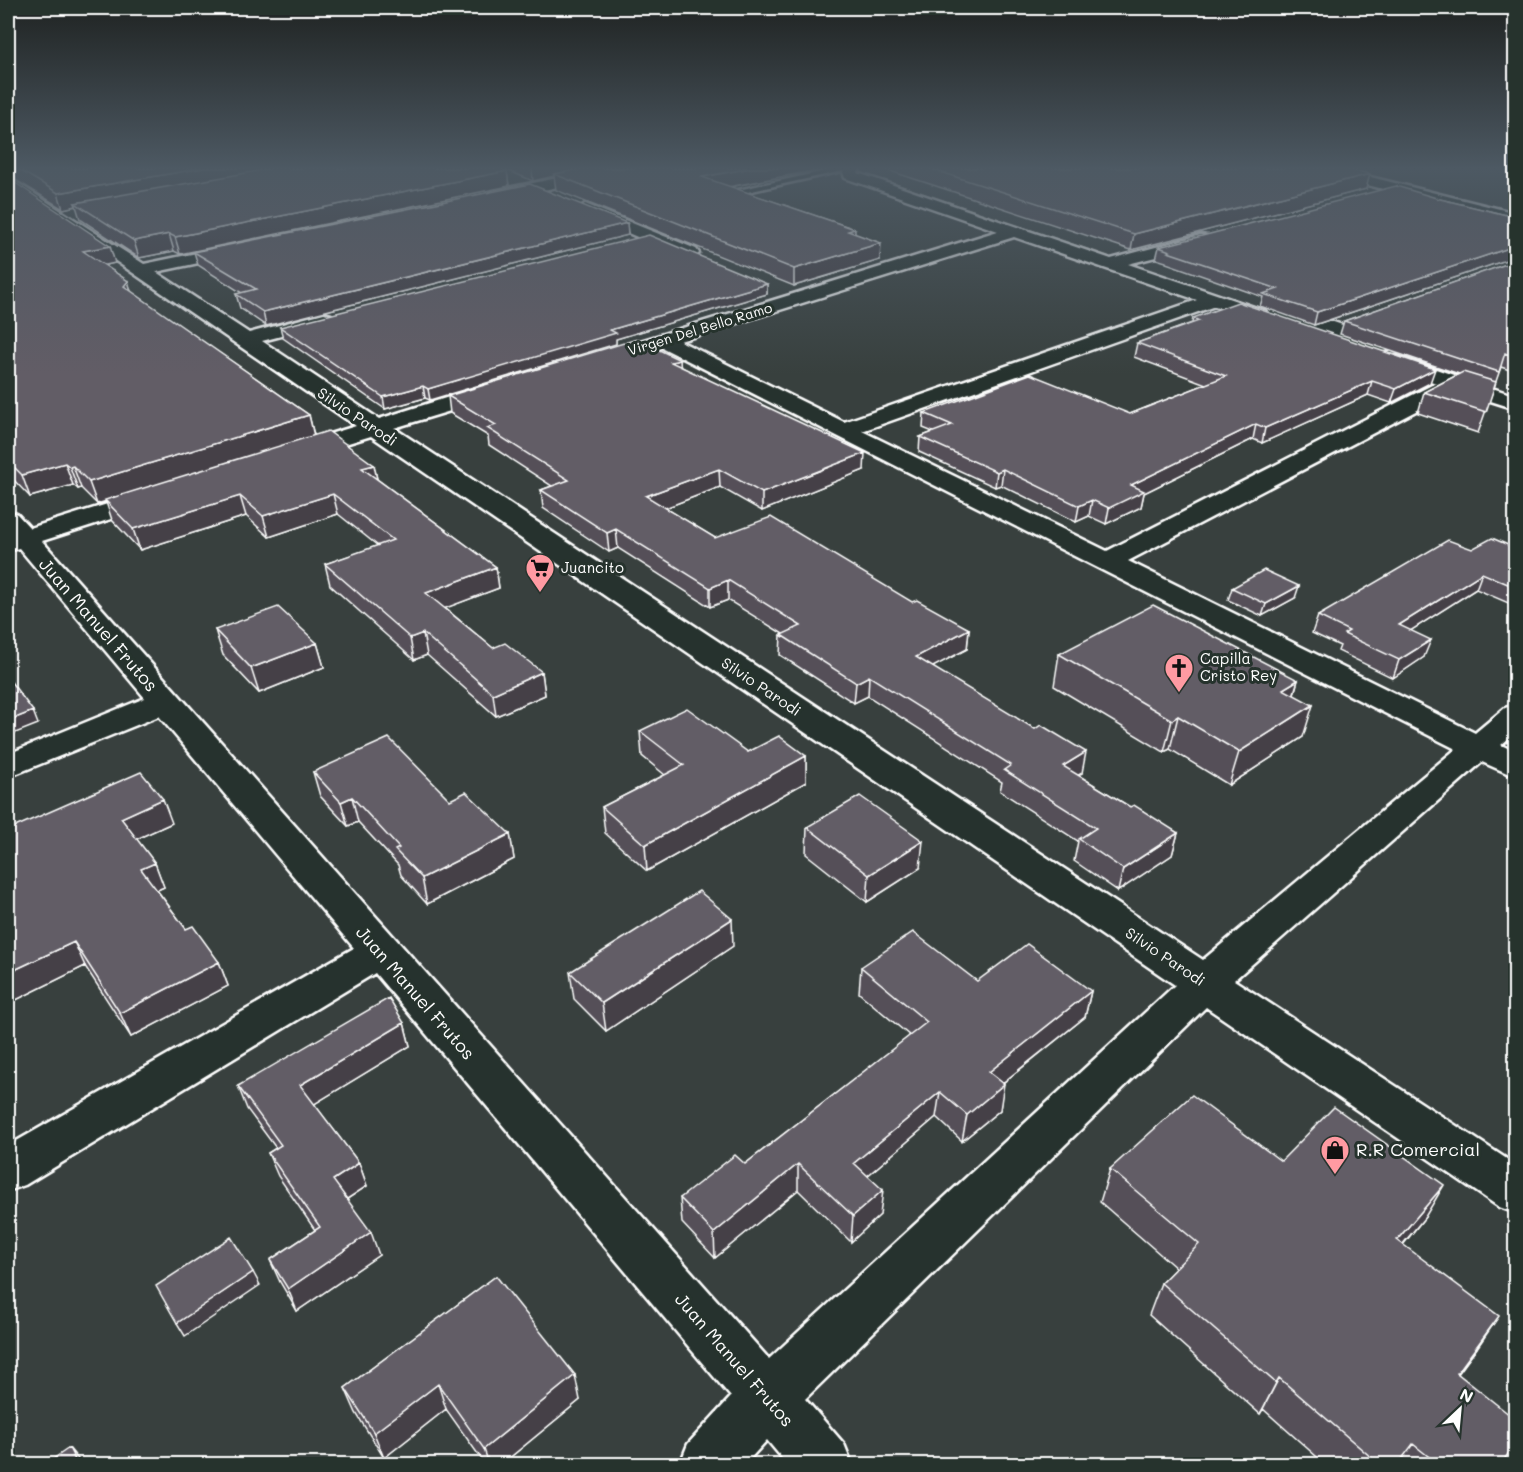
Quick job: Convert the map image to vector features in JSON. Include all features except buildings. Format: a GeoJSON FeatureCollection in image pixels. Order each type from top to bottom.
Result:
{"type":"FeatureCollection","features":[{"type":"Feature","properties":{"kind":"street","name":"Silvio Parodi"},"geometry":{"type":"LineString","coordinates":[[90,237],[1515,1192]]}},
{"type":"Feature","properties":{"kind":"street"},"geometry":{"type":"LineString","coordinates":[[618,246],[652,237],[705,259]]}},
{"type":"Feature","properties":{"kind":"street","name":"Virgen Del Bello Ramo"},"geometry":{"type":"LineString","coordinates":[[584,364],[997,237]]}},
{"type":"Feature","properties":{"kind":"street"},"geometry":{"type":"LineString","coordinates":[[1031,237],[1515,403]]}},
{"type":"Feature","properties":{"kind":"street"},"geometry":{"type":"LineString","coordinates":[[1063,237],[1515,389]]}},
{"type":"Feature","properties":{"kind":"street"},"geometry":{"type":"LineString","coordinates":[[1110,264],[1214,237]]}},
{"type":"Feature","properties":{"kind":"street"},"geometry":{"type":"LineString","coordinates":[[140,270],[255,246]]}},
{"type":"Feature","properties":{"kind":"street"},"geometry":{"type":"LineString","coordinates":[[778,289],[800,298]]}},
{"type":"Feature","properties":{"kind":"street"},"geometry":{"type":"LineString","coordinates":[[842,430],[1215,300]]}},
{"type":"Feature","properties":{"kind":"street"},"geometry":{"type":"LineString","coordinates":[[243,340],[345,314]]}},
{"type":"Feature","properties":{"kind":"street"},"geometry":{"type":"LineString","coordinates":[[1314,334],[1365,316]]}},
{"type":"Feature","properties":{"kind":"street"},"geometry":{"type":"LineString","coordinates":[[662,340],[1515,766]]}},
{"type":"Feature","properties":{"kind":"street"},"geometry":{"type":"LineString","coordinates":[[1106,562],[1454,382]]}},
{"type":"Feature","properties":{"kind":"street"},"geometry":{"type":"LineString","coordinates":[[272,459],[518,384]]}},
{"type":"Feature","properties":{"kind":"street"},"geometry":{"type":"LineString","coordinates":[[13,534],[170,492]]}},
{"type":"Feature","properties":{"kind":"street","name":"Juan Manuel Frutos"},"geometry":{"type":"LineString","coordinates":[[13,534],[164,702],[824,1464]]}},
{"type":"Feature","properties":{"kind":"street"},"geometry":{"type":"LineString","coordinates":[[8,766],[164,702]]}},
{"type":"Feature","properties":{"kind":"street"},"geometry":{"type":"LineString","coordinates":[[708,1464],[767,1398],[1204,983],[1515,714]]}},
{"type":"Feature","properties":{"kind":"street"},"geometry":{"type":"LineString","coordinates":[[8,1170],[379,952]]}},
{"type":"Feature","properties":{"kind":"green space"},"geometry":{"type":"Polygon","coordinates":[[[1047,237],[1051,237],[1108,257],[1047,237]]]}},
{"type":"Feature","properties":{"kind":"place","name":"Juancito"},"geometry":{"type":"Point","coordinates":[540,594]}},
{"type":"Feature","properties":{"kind":"place","name":"Capilla Cristo Rey"},"geometry":{"type":"Point","coordinates":[1179,694]}},
{"type":"Feature","properties":{"kind":"place","name":"R.R Comercial"},"geometry":{"type":"Point","coordinates":[1335,1176]}}]}
